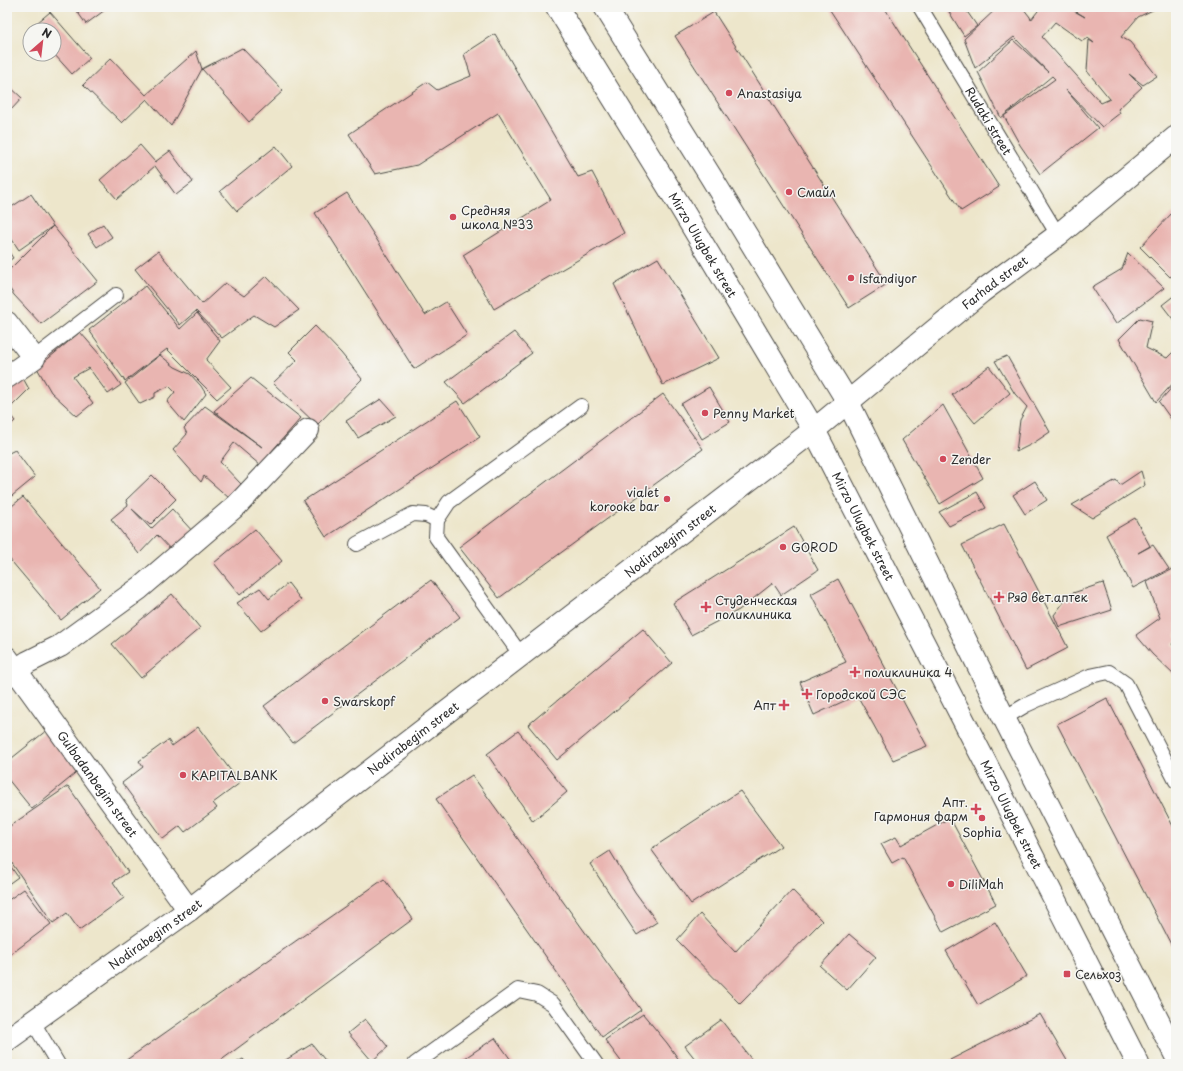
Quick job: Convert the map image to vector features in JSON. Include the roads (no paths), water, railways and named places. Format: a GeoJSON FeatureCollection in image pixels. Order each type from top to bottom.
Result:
{"type":"FeatureCollection","features":[{"type":"Feature","properties":{"kind":"main road","name":"Mirzo Ulugbek street"},"geometry":{"type":"LineString","coordinates":[[557,7],[680,206],[814,430],[984,760],[1138,1064]]}},
{"type":"Feature","properties":{"kind":"main road"},"geometry":{"type":"LineString","coordinates":[[605,7],[712,177],[848,402],[1004,718],[1176,1056]]}},
{"type":"Feature","properties":{"kind":"main road","name":"Farhad street"},"geometry":{"type":"LineString","coordinates":[[814,430],[981,292],[1058,235],[1176,137]]}},
{"type":"Feature","properties":{"kind":"main road"},"geometry":{"type":"LineString","coordinates":[[7,323],[34,358],[7,377]]}},
{"type":"Feature","properties":{"kind":"main road"},"geometry":{"type":"LineString","coordinates":[[10,668],[60,646],[140,588],[237,505],[308,430]]}},
{"type":"Feature","properties":{"kind":"main road","name":"Nodirabegim street"},"geometry":{"type":"LineString","coordinates":[[7,1040],[189,910],[814,430]]}},
{"type":"Feature","properties":{"kind":"main road","name":"Gulbadanbegim street"},"geometry":{"type":"LineString","coordinates":[[10,668],[189,910]]}},
{"type":"Feature","properties":{"kind":"lane","name":"Rudaki street"},"geometry":{"type":"LineString","coordinates":[[920,7],[1058,235]]}},
{"type":"Feature","properties":{"kind":"lane"},"geometry":{"type":"LineString","coordinates":[[34,358],[116,295]]}},
{"type":"Feature","properties":{"kind":"lane"},"geometry":{"type":"LineString","coordinates":[[521,655],[436,537],[437,520],[449,502],[581,406]]}},
{"type":"Feature","properties":{"kind":"lane"},"geometry":{"type":"LineString","coordinates":[[357,544],[413,514],[426,514],[437,520]]}},
{"type":"Feature","properties":{"kind":"lane"},"geometry":{"type":"LineString","coordinates":[[1004,718],[1026,705],[1090,676],[1109,672],[1126,684],[1176,781]]}},
{"type":"Feature","properties":{"kind":"lane"},"geometry":{"type":"LineString","coordinates":[[415,1064],[518,990],[537,994],[552,1004],[596,1064]]}},
{"type":"Feature","properties":{"kind":"lane"},"geometry":{"type":"LineString","coordinates":[[33,1022],[58,1064]]}},
{"type":"Feature","properties":{"kind":"place","name":"Anastasiya"},"geometry":{"type":"Point","coordinates":[729,93]}},
{"type":"Feature","properties":{"kind":"place","name":"Смайл"},"geometry":{"type":"Point","coordinates":[789,192]}},
{"type":"Feature","properties":{"kind":"place","name":"Средняя школа №33"},"geometry":{"type":"Point","coordinates":[453,217]}},
{"type":"Feature","properties":{"kind":"place","name":"Isfandiyor"},"geometry":{"type":"Point","coordinates":[851,278]}},
{"type":"Feature","properties":{"kind":"place","name":"Penny Market"},"geometry":{"type":"Point","coordinates":[705,413]}},
{"type":"Feature","properties":{"kind":"place","name":"Zender"},"geometry":{"type":"Point","coordinates":[943,459]}},
{"type":"Feature","properties":{"kind":"place","name":"vialet korooke bar"},"geometry":{"type":"Point","coordinates":[667,499]}},
{"type":"Feature","properties":{"kind":"place","name":"GOROD"},"geometry":{"type":"Point","coordinates":[783,547]}},
{"type":"Feature","properties":{"kind":"place","name":"Ряд вет.аптек"},"geometry":{"type":"Point","coordinates":[999,597]}},
{"type":"Feature","properties":{"kind":"place","name":"Студенческая поликлиника"},"geometry":{"type":"Point","coordinates":[706,607]}},
{"type":"Feature","properties":{"kind":"place","name":"поликлиника 4"},"geometry":{"type":"Point","coordinates":[855,672]}},
{"type":"Feature","properties":{"kind":"place","name":"Городской СЭС"},"geometry":{"type":"Point","coordinates":[807,694]}},
{"type":"Feature","properties":{"kind":"place","name":"Swarskopf"},"geometry":{"type":"Point","coordinates":[325,701]}},
{"type":"Feature","properties":{"kind":"place","name":"Апт"},"geometry":{"type":"Point","coordinates":[784,705]}},
{"type":"Feature","properties":{"kind":"place","name":"KAPITALBANK"},"geometry":{"type":"Point","coordinates":[183,775]}},
{"type":"Feature","properties":{"kind":"place","name":"Апт. Гармония фарм"},"geometry":{"type":"Point","coordinates":[976,809]}},
{"type":"Feature","properties":{"kind":"place","name":"Sophia"},"geometry":{"type":"Point","coordinates":[982,818]}},
{"type":"Feature","properties":{"kind":"place","name":"DiliMah"},"geometry":{"type":"Point","coordinates":[951,884]}},
{"type":"Feature","properties":{"kind":"place","name":"Сельхоз"},"geometry":{"type":"Point","coordinates":[1067,974]}}]}
